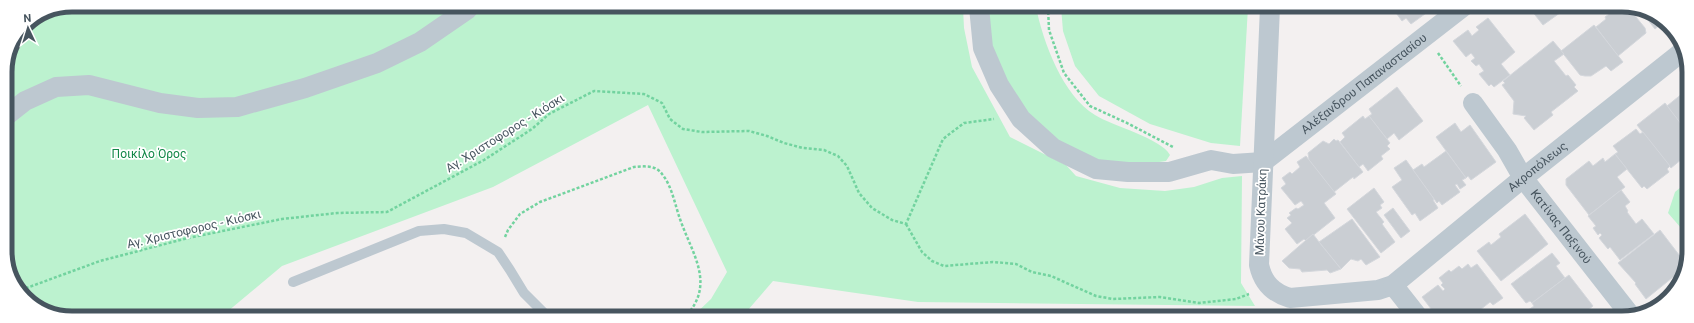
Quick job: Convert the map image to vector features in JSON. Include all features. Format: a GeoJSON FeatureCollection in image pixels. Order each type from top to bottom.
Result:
{"type":"FeatureCollection","features":[{"type":"Feature","properties":{"kind":"street"},"geometry":{"type":"LineString","coordinates":[[12,111],[25,101],[56,87],[89,85],[167,104],[198,108],[237,107],[299,91],[377,64],[420,42],[464,12]]}},
{"type":"Feature","properties":{"kind":"street"},"geometry":{"type":"LineString","coordinates":[[979,12],[983,48],[999,85],[1021,120],[1053,148],[1096,169],[1128,172],[1169,172],[1211,160],[1233,164],[1264,162]]}},
{"type":"Feature","properties":{"kind":"street","name":"Μάνου Κατράκη"},"geometry":{"type":"LineString","coordinates":[[1267,284],[1262,275],[1259,264],[1270,12]]}},
{"type":"Feature","properties":{"kind":"street","name":"Αλέξανδρου Παπαναστασίου"},"geometry":{"type":"LineString","coordinates":[[1264,162],[1456,12]]}},
{"type":"Feature","properties":{"kind":"street","name":"Ακροπόλεως"},"geometry":{"type":"LineString","coordinates":[[1393,285],[1523,178],[1679,54]]}},
{"type":"Feature","properties":{"kind":"street","name":"Κατίνας Παξινού"},"geometry":{"type":"LineString","coordinates":[[1473,103],[1507,150],[1523,178],[1626,311]]}},
{"type":"Feature","properties":{"kind":"street"},"geometry":{"type":"LineString","coordinates":[[1267,284],[1278,294],[1296,299],[1378,290],[1393,285],[1413,311]]}},
{"type":"Feature","properties":{"kind":"lane"},"geometry":{"type":"LineString","coordinates":[[293,282],[419,231],[444,229],[466,233],[498,252],[524,293],[542,311]]}},
{"type":"Feature","properties":{"kind":"path"},"geometry":{"type":"LineString","coordinates":[[1048,12],[1049,30],[1064,73],[1090,106],[1127,123],[1177,150]]}},
{"type":"Feature","properties":{"kind":"path"},"geometry":{"type":"LineString","coordinates":[[1426,36],[1473,103]]}},
{"type":"Feature","properties":{"kind":"path","name":"Αγ. Χριστοφορος - Κιόσκι"},"geometry":{"type":"LineString","coordinates":[[25,289],[100,261],[188,238],[282,219],[337,213],[387,212],[484,160],[532,129],[549,114],[594,91],[644,94],[662,103],[670,119],[683,129],[702,132],[749,132],[767,136],[784,143],[803,148],[824,150],[838,156],[847,166],[859,193],[872,208],[892,220],[906,224]]}},
{"type":"Feature","properties":{"kind":"path"},"geometry":{"type":"LineString","coordinates":[[1021,120],[996,118],[964,123],[943,139],[906,224],[922,252],[932,261],[944,266],[993,262],[1016,264],[1032,272],[1051,276],[1096,296],[1113,299],[1160,297],[1199,303],[1217,302],[1236,299],[1252,293],[1267,284]]}},
{"type":"Feature","properties":{"kind":"path"},"geometry":{"type":"LineString","coordinates":[[498,252],[508,230],[520,214],[540,202],[634,167],[650,166],[662,173],[668,185],[686,237],[699,265],[699,297],[690,311]]}},
{"type":"Feature","properties":{"kind":"green space","name":"Ποικίλο Όρος"},"geometry":{"type":"Polygon","coordinates":[[[72,12],[963,12],[964,28],[972,67],[1010,137],[1066,165],[1076,176],[1120,188],[1165,191],[1194,187],[1222,178],[1242,176],[1241,283],[1255,306],[918,302],[773,281],[747,311],[698,311],[711,299],[727,272],[648,105],[493,187],[282,266],[228,311],[72,311],[56,309],[35,299],[24,288],[18,278],[13,263],[12,251],[12,72],[13,60],[17,49],[22,39],[30,30],[39,22],[49,17],[60,13],[72,12]]]}},
{"type":"Feature","properties":{"kind":"green space"},"geometry":{"type":"Polygon","coordinates":[[[985,12],[1037,12],[1049,52],[1064,82],[1073,95],[1095,115],[1157,143],[1170,155],[1166,161],[1139,165],[1096,161],[1054,143],[1024,115],[988,44],[985,12]]]}},
{"type":"Feature","properties":{"kind":"green space"},"geometry":{"type":"Polygon","coordinates":[[[1061,12],[1248,12],[1240,146],[1211,143],[1150,124],[1099,96],[1075,66],[1063,31],[1061,12]]]}},
{"type":"Feature","properties":{"kind":"green space"},"geometry":{"type":"Polygon","coordinates":[[[1682,186],[1682,229],[1668,213],[1675,192],[1682,186]]]}},
{"type":"Feature","properties":{"kind":"building"},"geometry":{"type":"Polygon","coordinates":[[[1395,12],[1428,12],[1411,24],[1406,18],[1402,21],[1395,12]]]}},
{"type":"Feature","properties":{"kind":"building"},"geometry":{"type":"Polygon","coordinates":[[[1533,12],[1561,12],[1543,25],[1533,12]]]}},
{"type":"Feature","properties":{"kind":"building"},"geometry":{"type":"Polygon","coordinates":[[[1612,12],[1633,13],[1645,28],[1646,33],[1618,56],[1596,27],[1606,19],[1605,17],[1612,12]]]}},
{"type":"Feature","properties":{"kind":"building"},"geometry":{"type":"Polygon","coordinates":[[[1645,17],[1660,25],[1655,29],[1645,17]]]}},
{"type":"Feature","properties":{"kind":"building"},"geometry":{"type":"Polygon","coordinates":[[[1488,18],[1515,52],[1501,64],[1510,75],[1494,87],[1491,84],[1489,86],[1479,74],[1484,71],[1479,64],[1476,66],[1471,61],[1475,58],[1471,53],[1466,57],[1453,41],[1468,30],[1472,36],[1479,30],[1476,27],[1488,18]]]}},
{"type":"Feature","properties":{"kind":"building"},"geometry":{"type":"Polygon","coordinates":[[[1594,25],[1623,62],[1611,71],[1606,66],[1591,76],[1580,75],[1561,51],[1594,25]]]}},
{"type":"Feature","properties":{"kind":"building"},"geometry":{"type":"Polygon","coordinates":[[[1553,41],[1564,54],[1554,61],[1566,76],[1568,75],[1576,85],[1574,87],[1578,91],[1551,112],[1553,115],[1534,130],[1524,118],[1526,116],[1513,114],[1514,101],[1502,85],[1505,83],[1503,81],[1553,41]]]}},
{"type":"Feature","properties":{"kind":"building"},"geometry":{"type":"Polygon","coordinates":[[[1397,87],[1423,121],[1399,140],[1394,133],[1387,139],[1369,116],[1372,114],[1369,109],[1397,87]]]}},
{"type":"Feature","properties":{"kind":"building"},"geometry":{"type":"Polygon","coordinates":[[[1682,94],[1682,125],[1667,106],[1682,94]]]}},
{"type":"Feature","properties":{"kind":"building"},"geometry":{"type":"Polygon","coordinates":[[[1665,103],[1682,125],[1682,159],[1671,168],[1637,125],[1665,103]]]}},
{"type":"Feature","properties":{"kind":"building"},"geometry":{"type":"Polygon","coordinates":[[[1363,116],[1365,119],[1369,116],[1390,143],[1387,146],[1390,149],[1381,156],[1383,159],[1368,171],[1363,164],[1359,167],[1340,142],[1345,137],[1342,133],[1363,116]]]}},
{"type":"Feature","properties":{"kind":"building"},"geometry":{"type":"Polygon","coordinates":[[[1455,123],[1461,132],[1470,125],[1496,162],[1471,180],[1468,176],[1466,178],[1436,137],[1455,123]]]}},
{"type":"Feature","properties":{"kind":"building"},"geometry":{"type":"Polygon","coordinates":[[[1636,129],[1640,134],[1643,132],[1670,166],[1667,169],[1669,172],[1647,189],[1644,186],[1642,188],[1615,154],[1618,152],[1613,146],[1636,129]]]}},
{"type":"Feature","properties":{"kind":"building"},"geometry":{"type":"Polygon","coordinates":[[[1334,139],[1336,141],[1338,140],[1363,172],[1354,179],[1353,177],[1334,192],[1309,160],[1308,153],[1323,141],[1329,144],[1334,139]]]}},
{"type":"Feature","properties":{"kind":"building"},"geometry":{"type":"Polygon","coordinates":[[[1446,151],[1466,178],[1462,180],[1466,185],[1460,189],[1457,184],[1455,185],[1460,192],[1442,205],[1439,201],[1437,203],[1413,170],[1422,164],[1424,167],[1446,151]]]}},
{"type":"Feature","properties":{"kind":"building"},"geometry":{"type":"Polygon","coordinates":[[[1615,154],[1627,169],[1617,177],[1625,187],[1589,215],[1566,185],[1566,179],[1589,161],[1593,166],[1603,158],[1605,162],[1615,154]]]}},
{"type":"Feature","properties":{"kind":"building"},"geometry":{"type":"Polygon","coordinates":[[[1306,156],[1336,194],[1324,203],[1335,218],[1306,241],[1304,239],[1297,244],[1285,229],[1292,223],[1287,218],[1291,215],[1289,213],[1304,205],[1301,201],[1295,205],[1281,188],[1286,184],[1282,178],[1290,172],[1292,174],[1300,167],[1297,162],[1306,156]]]}},
{"type":"Feature","properties":{"kind":"building"},"geometry":{"type":"Polygon","coordinates":[[[1406,160],[1434,199],[1433,200],[1438,208],[1420,221],[1415,213],[1412,215],[1392,187],[1402,180],[1394,168],[1406,160]]]}},
{"type":"Feature","properties":{"kind":"building"},"geometry":{"type":"Polygon","coordinates":[[[1374,188],[1384,202],[1380,205],[1382,208],[1376,212],[1384,222],[1382,224],[1395,242],[1381,253],[1347,209],[1374,188]]]}},
{"type":"Feature","properties":{"kind":"building"},"geometry":{"type":"Polygon","coordinates":[[[1621,190],[1630,202],[1625,206],[1628,211],[1627,212],[1636,224],[1642,219],[1654,234],[1620,260],[1610,247],[1608,249],[1599,238],[1602,235],[1600,233],[1598,235],[1593,228],[1596,226],[1588,216],[1621,190]]]}},
{"type":"Feature","properties":{"kind":"building"},"geometry":{"type":"Polygon","coordinates":[[[1393,208],[1410,231],[1401,238],[1384,215],[1393,208]]]}},
{"type":"Feature","properties":{"kind":"building"},"geometry":{"type":"Polygon","coordinates":[[[1525,214],[1548,244],[1501,281],[1477,251],[1489,242],[1491,245],[1501,237],[1499,234],[1525,214]]]}},
{"type":"Feature","properties":{"kind":"building"},"geometry":{"type":"Polygon","coordinates":[[[1352,219],[1380,257],[1366,265],[1361,259],[1358,261],[1351,259],[1341,269],[1319,242],[1352,219]]]}},
{"type":"Feature","properties":{"kind":"building"},"geometry":{"type":"Polygon","coordinates":[[[1660,230],[1681,258],[1678,273],[1646,299],[1635,284],[1636,283],[1618,263],[1660,230]]]}},
{"type":"Feature","properties":{"kind":"building"},"geometry":{"type":"Polygon","coordinates":[[[1313,234],[1341,269],[1330,273],[1327,270],[1302,272],[1300,269],[1289,268],[1282,261],[1313,234]]]}},
{"type":"Feature","properties":{"kind":"building"},"geometry":{"type":"Polygon","coordinates":[[[1552,253],[1560,263],[1556,266],[1565,278],[1532,303],[1530,301],[1526,303],[1511,284],[1552,253]]]}},
{"type":"Feature","properties":{"kind":"building"},"geometry":{"type":"Polygon","coordinates":[[[1468,264],[1471,268],[1477,264],[1503,298],[1493,305],[1490,302],[1479,311],[1433,311],[1422,297],[1438,285],[1443,291],[1445,289],[1441,285],[1443,283],[1439,278],[1449,270],[1451,272],[1459,266],[1462,269],[1468,264]]]}},
{"type":"Feature","properties":{"kind":"building"},"geometry":{"type":"Polygon","coordinates":[[[1569,275],[1593,306],[1587,311],[1527,311],[1534,306],[1532,303],[1569,275]]]}}]}
